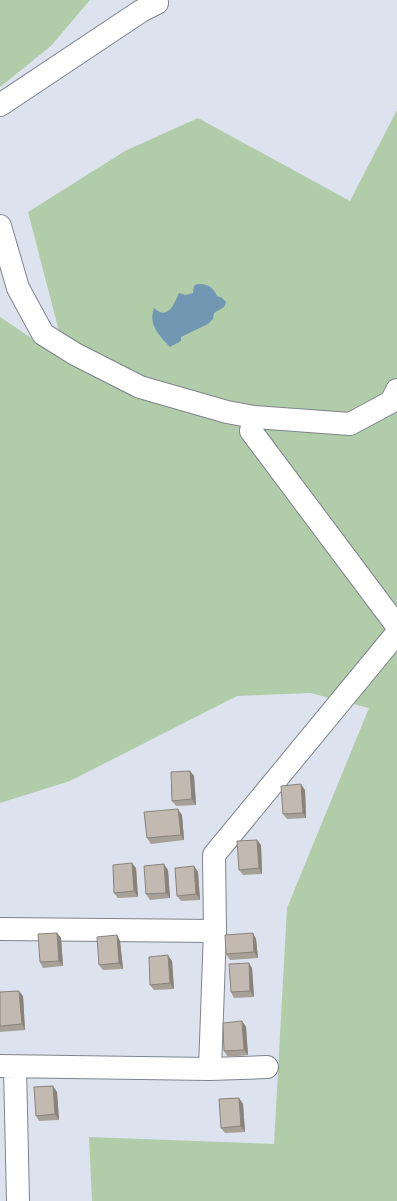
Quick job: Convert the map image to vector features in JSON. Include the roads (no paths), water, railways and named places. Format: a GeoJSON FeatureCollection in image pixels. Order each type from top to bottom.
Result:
{"type":"FeatureCollection","features":[{"type":"Feature","properties":{"kind":"street"},"geometry":{"type":"LineString","coordinates":[[0,105],[142,10],[157,3]]}},
{"type":"Feature","properties":{"kind":"street"},"geometry":{"type":"LineString","coordinates":[[0,226],[18,288],[43,334],[75,354],[140,387],[227,412],[254,417],[350,424],[391,402],[397,390]]}},
{"type":"Feature","properties":{"kind":"street"},"geometry":{"type":"LineString","coordinates":[[254,417],[251,431],[397,626]]}},
{"type":"Feature","properties":{"kind":"street"},"geometry":{"type":"LineString","coordinates":[[210,1069],[215,931],[214,855],[397,633]]}},
{"type":"Feature","properties":{"kind":"street"},"geometry":{"type":"LineString","coordinates":[[0,929],[215,931]]}},
{"type":"Feature","properties":{"kind":"street"},"geometry":{"type":"LineString","coordinates":[[18,1201],[7,1067],[210,1069],[267,1067]]}},
{"type":"Feature","properties":{"kind":"water"},"geometry":{"type":"Polygon","coordinates":[[[197,284],[204,284],[211,288],[217,296],[226,302],[224,307],[214,313],[213,319],[208,324],[181,337],[181,341],[170,347],[159,334],[154,325],[152,320],[154,308],[159,312],[167,312],[173,306],[179,293],[185,295],[193,293],[194,286],[197,284]]]}}]}
